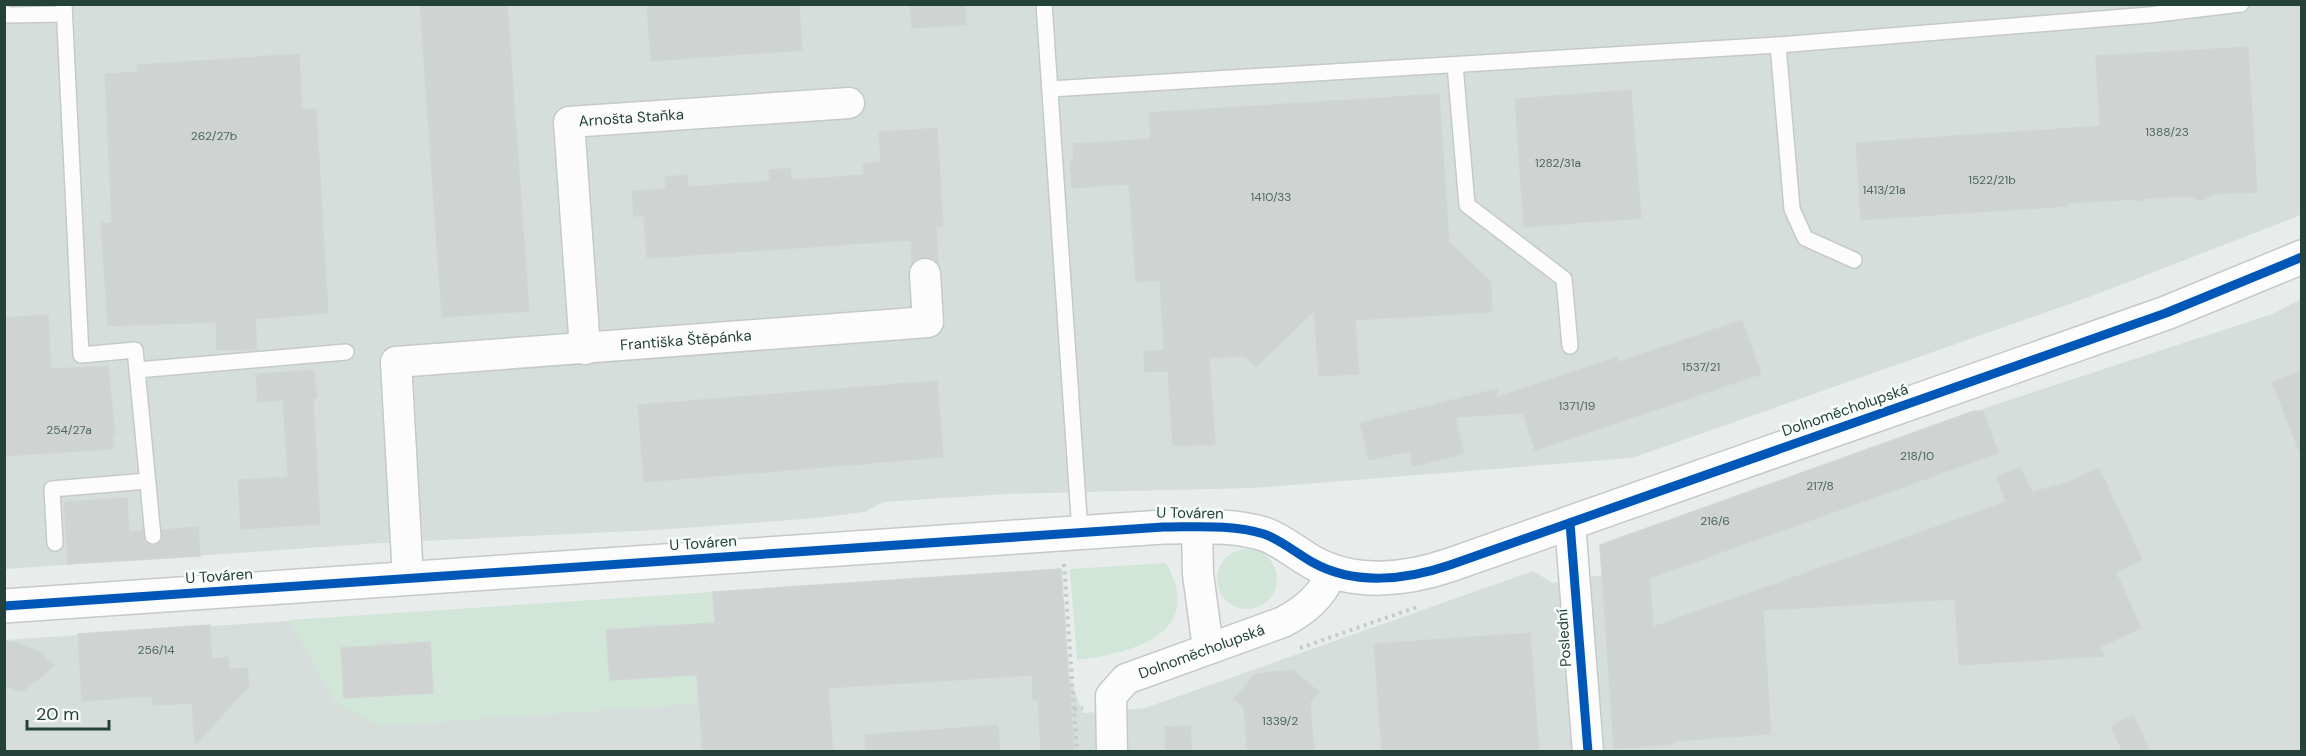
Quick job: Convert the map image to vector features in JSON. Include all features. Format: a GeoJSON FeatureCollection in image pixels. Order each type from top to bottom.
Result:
{"type":"FeatureCollection","features":[{"type":"Feature","properties":{"kind":"street","name":"Arnošta Staňka"},"geometry":{"type":"LineString","coordinates":[[585,349],[569,122],[849,104]]}},
{"type":"Feature","properties":{"kind":"street","name":"Dolnoměcholupská"},"geometry":{"type":"LineString","coordinates":[[1394,578],[1427,573],[2166,313],[2301,257]]}},
{"type":"Feature","properties":{"kind":"street","name":"Františka Štěpánka"},"geometry":{"type":"LineString","coordinates":[[408,578],[396,362],[928,322],[925,274]]}},
{"type":"Feature","properties":{"kind":"street","name":"Poslední"},"geometry":{"type":"LineString","coordinates":[[1570,523],[1588,752]]}},
{"type":"Feature","properties":{"kind":"street","name":"U Továren"},"geometry":{"type":"LineString","coordinates":[[1197,527],[1198,574],[1208,648]]}},
{"type":"Feature","properties":{"kind":"street","name":"U Továren"},"geometry":{"type":"LineString","coordinates":[[4,606],[1080,532],[1197,527],[1251,531],[1266,535],[1332,572],[1370,579],[1394,578]]}},
{"type":"Feature","properties":{"kind":"street","name":"Dolnoměcholupská"},"geometry":{"type":"LineString","coordinates":[[1112,752],[1110,707],[1111,696],[1117,687],[1138,673],[1283,622],[1300,613],[1325,588],[1332,572]]}},
{"type":"Feature","properties":{"kind":"lane"},"geometry":{"type":"LineString","coordinates":[[1044,4],[1080,532]]}},
{"type":"Feature","properties":{"kind":"lane"},"geometry":{"type":"LineString","coordinates":[[1050,89],[1778,45],[2149,10],[2241,4]]}},
{"type":"Feature","properties":{"kind":"lane"},"geometry":{"type":"LineString","coordinates":[[4,13],[64,9],[81,354],[135,350],[153,536]]}},
{"type":"Feature","properties":{"kind":"lane"},"geometry":{"type":"LineString","coordinates":[[1778,45],[1792,209],[1805,238],[1854,260]]}},
{"type":"Feature","properties":{"kind":"lane"},"geometry":{"type":"LineString","coordinates":[[1455,65],[1467,205],[1564,279],[1570,346]]}},
{"type":"Feature","properties":{"kind":"lane"},"geometry":{"type":"LineString","coordinates":[[137,370],[346,352]]}},
{"type":"Feature","properties":{"kind":"lane"},"geometry":{"type":"LineString","coordinates":[[55,543],[52,489],[147,481]]}},
{"type":"Feature","properties":{"kind":"path"},"geometry":{"type":"LineString","coordinates":[[1064,560],[1077,752]]}},
{"type":"Feature","properties":{"kind":"shaded area"},"geometry":{"type":"Polygon","coordinates":[[[5,5],[2301,5],[2301,215],[2092,296],[1632,458],[1253,488],[1007,494],[884,502],[864,512],[817,518],[657,530],[382,543],[5,569],[5,5]]]}},
{"type":"Feature","properties":{"kind":"shaded area"},"geometry":{"type":"Polygon","coordinates":[[[2301,299],[2301,751],[5,752],[5,640],[1061,569],[1068,673],[1083,713],[1145,708],[1533,571],[1553,583],[1602,575],[1600,545],[1994,405],[2272,314],[2301,299]]]}},
{"type":"Feature","properties":{"kind":"green space"},"geometry":{"type":"Polygon","coordinates":[[[1241,549],[1253,549],[1264,554],[1272,562],[1277,579],[1275,591],[1264,604],[1253,609],[1241,609],[1230,604],[1222,596],[1217,585],[1217,573],[1222,562],[1230,554],[1241,549]]]}},
{"type":"Feature","properties":{"kind":"green space"},"geometry":{"type":"Polygon","coordinates":[[[1166,563],[1176,587],[1177,607],[1170,623],[1158,636],[1140,645],[1120,652],[1077,660],[1070,569],[1166,563]]]}},
{"type":"Feature","properties":{"kind":"green space"},"geometry":{"type":"Polygon","coordinates":[[[713,592],[715,619],[736,701],[380,726],[335,702],[289,620],[713,592]],[[659,622],[643,624],[643,628],[699,674],[696,624],[659,626],[659,622]],[[377,641],[377,646],[341,648],[344,698],[433,693],[430,642],[394,645],[393,641],[377,641]]]}},
{"type":"Feature","properties":{"kind":"building"},"geometry":{"type":"Polygon","coordinates":[[[420,4],[507,4],[529,311],[442,317],[420,4]]]}},
{"type":"Feature","properties":{"kind":"building"},"geometry":{"type":"Polygon","coordinates":[[[647,4],[799,4],[802,50],[651,61],[647,4]]]}},
{"type":"Feature","properties":{"kind":"building"},"geometry":{"type":"Polygon","coordinates":[[[910,4],[965,4],[966,25],[912,28],[910,4]]]}},
{"type":"Feature","properties":{"kind":"building"},"geometry":{"type":"Polygon","coordinates":[[[2248,47],[2257,192],[2214,194],[2201,201],[2188,196],[2147,198],[2141,202],[2134,199],[2068,203],[2068,206],[1861,220],[1856,143],[2100,126],[2096,56],[2248,47]]]}},
{"type":"Feature","properties":{"kind":"building"},"geometry":{"type":"Polygon","coordinates":[[[299,54],[302,110],[316,109],[328,313],[255,319],[257,350],[217,350],[216,322],[108,326],[101,223],[112,223],[105,74],[138,72],[137,65],[299,54]]]}},
{"type":"Feature","properties":{"kind":"building"},"geometry":{"type":"Polygon","coordinates":[[[1631,90],[1641,218],[1524,227],[1515,99],[1631,90]]]}},
{"type":"Feature","properties":{"kind":"building"},"geometry":{"type":"Polygon","coordinates":[[[1439,94],[1449,242],[1491,282],[1492,312],[1355,320],[1359,374],[1319,376],[1314,311],[1256,367],[1245,356],[1209,358],[1215,444],[1173,446],[1168,371],[1145,372],[1144,352],[1164,350],[1160,280],[1136,282],[1129,184],[1072,188],[1070,161],[1074,160],[1073,144],[1151,139],[1149,113],[1439,94]]]}},
{"type":"Feature","properties":{"kind":"building"},"geometry":{"type":"Polygon","coordinates":[[[937,128],[943,226],[936,227],[938,264],[925,257],[912,263],[911,240],[647,258],[644,216],[634,216],[632,191],[666,189],[665,177],[687,175],[688,187],[770,181],[769,170],[790,168],[791,180],[864,175],[863,164],[881,162],[879,132],[937,128]]]}},
{"type":"Feature","properties":{"kind":"building"},"geometry":{"type":"Polygon","coordinates":[[[48,315],[51,369],[108,366],[115,434],[113,434],[113,449],[4,456],[4,318],[48,315]]]}},
{"type":"Feature","properties":{"kind":"building"},"geometry":{"type":"Polygon","coordinates":[[[1742,320],[1761,374],[1535,450],[1523,413],[1455,417],[1464,454],[1413,466],[1410,451],[1369,460],[1360,423],[1497,389],[1497,397],[1617,357],[1618,362],[1742,320]]]}},
{"type":"Feature","properties":{"kind":"building"},"geometry":{"type":"Polygon","coordinates":[[[314,370],[317,398],[313,398],[320,524],[241,529],[238,480],[288,477],[283,400],[258,402],[256,374],[314,370]]]}},
{"type":"Feature","properties":{"kind":"building"},"geometry":{"type":"Polygon","coordinates":[[[2301,371],[2301,453],[2300,453],[2272,382],[2301,371]]]}},
{"type":"Feature","properties":{"kind":"building"},"geometry":{"type":"Polygon","coordinates":[[[937,381],[943,457],[644,482],[638,405],[937,381]]]}},
{"type":"Feature","properties":{"kind":"building"},"geometry":{"type":"Polygon","coordinates":[[[1974,411],[1983,411],[1998,453],[1650,578],[1653,627],[2006,502],[1997,477],[2020,467],[2032,492],[2069,482],[2099,468],[2142,560],[2116,572],[2141,628],[2100,647],[2105,656],[1959,665],[1955,599],[1763,610],[1771,734],[1673,741],[1673,744],[1614,749],[1600,545],[1974,411]]]}},
{"type":"Feature","properties":{"kind":"building"},"geometry":{"type":"Polygon","coordinates":[[[127,498],[129,532],[143,531],[145,542],[153,546],[162,541],[162,530],[198,527],[200,556],[68,564],[64,502],[127,498]]]}},
{"type":"Feature","properties":{"kind":"building"},"geometry":{"type":"Polygon","coordinates":[[[1061,569],[1074,752],[1041,752],[1038,700],[1033,700],[1032,675],[828,688],[833,752],[703,752],[697,675],[610,680],[606,630],[715,623],[713,592],[1061,569]]]}},
{"type":"Feature","properties":{"kind":"building"},"geometry":{"type":"Polygon","coordinates":[[[210,625],[212,659],[228,657],[229,669],[247,668],[249,686],[195,745],[192,703],[153,705],[152,696],[82,701],[78,634],[210,625]]]}},
{"type":"Feature","properties":{"kind":"building"},"geometry":{"type":"Polygon","coordinates":[[[1530,633],[1539,752],[1382,752],[1374,644],[1530,633]]]}},
{"type":"Feature","properties":{"kind":"building"},"geometry":{"type":"Polygon","coordinates":[[[4,641],[18,643],[39,652],[54,666],[22,692],[4,685],[4,641]]]}},
{"type":"Feature","properties":{"kind":"building"},"geometry":{"type":"Polygon","coordinates":[[[430,642],[433,693],[344,698],[341,648],[430,642]]]}},
{"type":"Feature","properties":{"kind":"building"},"geometry":{"type":"Polygon","coordinates":[[[1293,670],[1319,692],[1310,703],[1314,752],[1247,752],[1244,707],[1234,699],[1255,674],[1293,670]]]}},
{"type":"Feature","properties":{"kind":"building"},"geometry":{"type":"Polygon","coordinates":[[[2133,715],[2150,752],[2123,752],[2111,726],[2133,715]]]}},
{"type":"Feature","properties":{"kind":"building"},"geometry":{"type":"Polygon","coordinates":[[[998,725],[1000,752],[866,752],[865,735],[998,725]]]}},
{"type":"Feature","properties":{"kind":"building"},"geometry":{"type":"Polygon","coordinates":[[[1190,726],[1192,752],[1166,752],[1165,727],[1190,726]]]}},
{"type":"Feature","properties":{"kind":"cycle path"},"geometry":{"type":"LineString","coordinates":[[4,606],[1163,527],[1214,527],[1252,531],[1276,540],[1328,570],[1363,577],[1398,577],[1450,565],[2166,313],[2302,257]]}},
{"type":"Feature","properties":{"kind":"cycle path"},"geometry":{"type":"LineString","coordinates":[[1570,523],[1588,752]]}}]}
